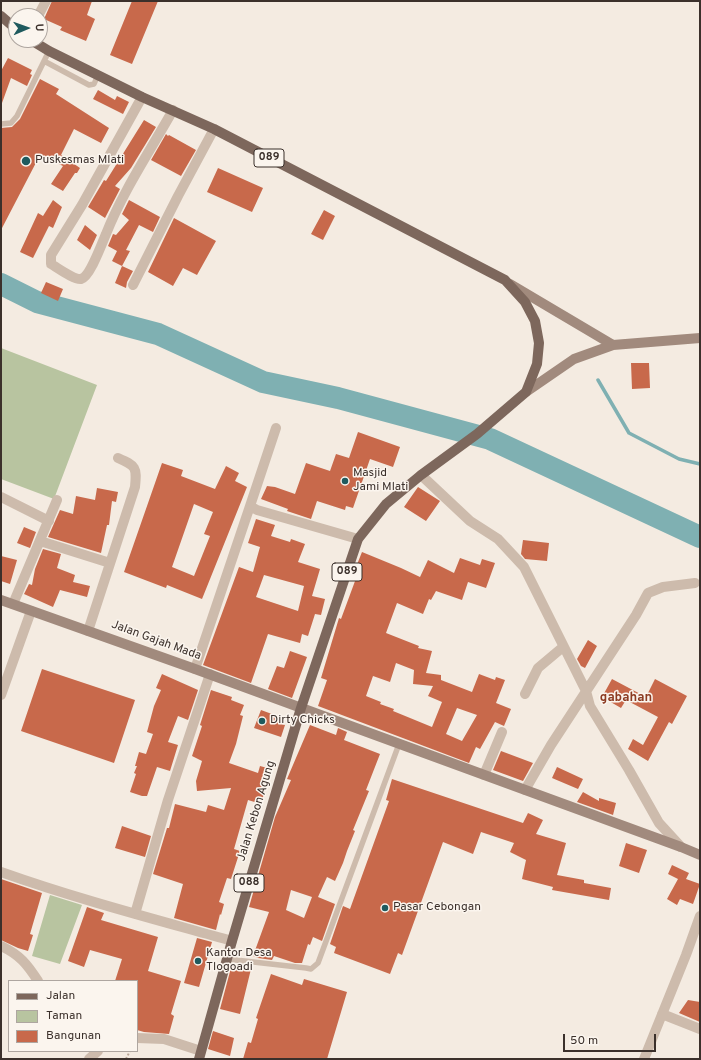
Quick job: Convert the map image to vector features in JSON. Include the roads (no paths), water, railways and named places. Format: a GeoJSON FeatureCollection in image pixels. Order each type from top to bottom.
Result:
{"type":"FeatureCollection","features":[{"type":"Feature","properties":{"kind":"main road","name":"089"},"geometry":{"type":"LineString","coordinates":[[44,48],[142,97],[214,129],[505,280],[525,302],[535,321],[539,342],[537,364],[526,392],[477,434],[421,475],[386,504],[358,539],[301,708]]}},
{"type":"Feature","properties":{"kind":"main road"},"geometry":{"type":"LineString","coordinates":[[505,280],[613,345]]}},
{"type":"Feature","properties":{"kind":"main road"},"geometry":{"type":"LineString","coordinates":[[526,392],[574,359],[613,345],[700,338]]}},
{"type":"Feature","properties":{"kind":"main road","name":"Jalan Gajah Mada"},"geometry":{"type":"LineString","coordinates":[[1,600],[210,674],[700,855]]}},
{"type":"Feature","properties":{"kind":"main road","name":"Jalan Kebon Agung"},"geometry":{"type":"LineString","coordinates":[[200,1055],[301,708]]}},
{"type":"Feature","properties":{"kind":"street"},"geometry":{"type":"LineString","coordinates":[[142,97],[82,205],[52,255],[51,264],[74,278],[81,279],[88,273],[108,228],[130,185],[173,110]]}},
{"type":"Feature","properties":{"kind":"street"},"geometry":{"type":"LineString","coordinates":[[133,285],[214,129]]}},
{"type":"Feature","properties":{"kind":"street"},"geometry":{"type":"LineString","coordinates":[[195,669],[276,428]]}},
{"type":"Feature","properties":{"kind":"street"},"geometry":{"type":"LineString","coordinates":[[88,631],[135,487],[136,470],[132,464],[118,458]]}},
{"type":"Feature","properties":{"kind":"street"},"geometry":{"type":"LineString","coordinates":[[421,475],[470,521],[498,539],[524,567],[586,691],[590,706],[630,770],[659,823],[680,847]]}},
{"type":"Feature","properties":{"kind":"street"},"geometry":{"type":"LineString","coordinates":[[1,497],[49,521]]}},
{"type":"Feature","properties":{"kind":"street"},"geometry":{"type":"LineString","coordinates":[[13,604],[57,500]]}},
{"type":"Feature","properties":{"kind":"street"},"geometry":{"type":"LineString","coordinates":[[250,506],[257,510],[358,539]]}},
{"type":"Feature","properties":{"kind":"street"},"geometry":{"type":"LineString","coordinates":[[40,541],[110,564]]}},
{"type":"Feature","properties":{"kind":"street"},"geometry":{"type":"LineString","coordinates":[[525,790],[551,745],[636,615],[648,593],[663,587],[695,583]]}},
{"type":"Feature","properties":{"kind":"street"},"geometry":{"type":"LineString","coordinates":[[1,695],[31,611]]}},
{"type":"Feature","properties":{"kind":"street"},"geometry":{"type":"LineString","coordinates":[[525,694],[538,668],[563,647]]}},
{"type":"Feature","properties":{"kind":"street"},"geometry":{"type":"LineString","coordinates":[[135,914],[168,800],[210,674]]}},
{"type":"Feature","properties":{"kind":"street"},"geometry":{"type":"LineString","coordinates":[[484,775],[502,732]]}},
{"type":"Feature","properties":{"kind":"street"},"geometry":{"type":"LineString","coordinates":[[1,872],[46,888],[232,941]]}},
{"type":"Feature","properties":{"kind":"street"},"geometry":{"type":"LineString","coordinates":[[644,1059],[700,916]]}},
{"type":"Feature","properties":{"kind":"street"},"geometry":{"type":"LineString","coordinates":[[1,946],[14,952],[27,964],[37,980]]}},
{"type":"Feature","properties":{"kind":"street"},"geometry":{"type":"LineString","coordinates":[[662,1014],[700,1029]]}},
{"type":"Feature","properties":{"kind":"street"},"geometry":{"type":"LineString","coordinates":[[138,1038],[164,1039],[200,1055]]}},
{"type":"Feature","properties":{"kind":"street"},"geometry":{"type":"LineString","coordinates":[[89,1059],[97,1052]]}},
{"type":"Feature","properties":{"kind":"lane"},"geometry":{"type":"LineString","coordinates":[[1,124],[11,123],[17,116],[49,51]]}},
{"type":"Feature","properties":{"kind":"lane"},"geometry":{"type":"LineString","coordinates":[[44,61],[89,85],[94,84],[98,75]]}},
{"type":"Feature","properties":{"kind":"lane"},"geometry":{"type":"LineString","coordinates":[[227,959],[311,969],[318,964],[399,744]]}},
{"type":"Feature","properties":{"kind":"waterway"},"geometry":{"type":"LineString","coordinates":[[1,284],[37,302],[158,334],[263,382],[338,398],[490,439],[700,537]]}},
{"type":"Feature","properties":{"kind":"waterway"},"geometry":{"type":"LineString","coordinates":[[598,380],[629,433],[679,459],[700,464]]}},
{"type":"Feature","properties":{"kind":"place","name":"Puskesmas Mlati"},"geometry":{"type":"Point","coordinates":[26,161]}},
{"type":"Feature","properties":{"kind":"place","name":"Masjid Jami Mlati"},"geometry":{"type":"Point","coordinates":[345,481]}},
{"type":"Feature","properties":{"kind":"place","name":"Dirty Chicks"},"geometry":{"type":"Point","coordinates":[262,721]}},
{"type":"Feature","properties":{"kind":"place","name":"Pasar Cebongan"},"geometry":{"type":"Point","coordinates":[385,908]}},
{"type":"Feature","properties":{"kind":"place","name":"Kantor Desa Tlogoadi"},"geometry":{"type":"Point","coordinates":[198,961]}},
{"type":"Feature","properties":{"kind":"district","name":"gabahan"},"geometry":{"type":"Point","coordinates":[626,698]}}]}
